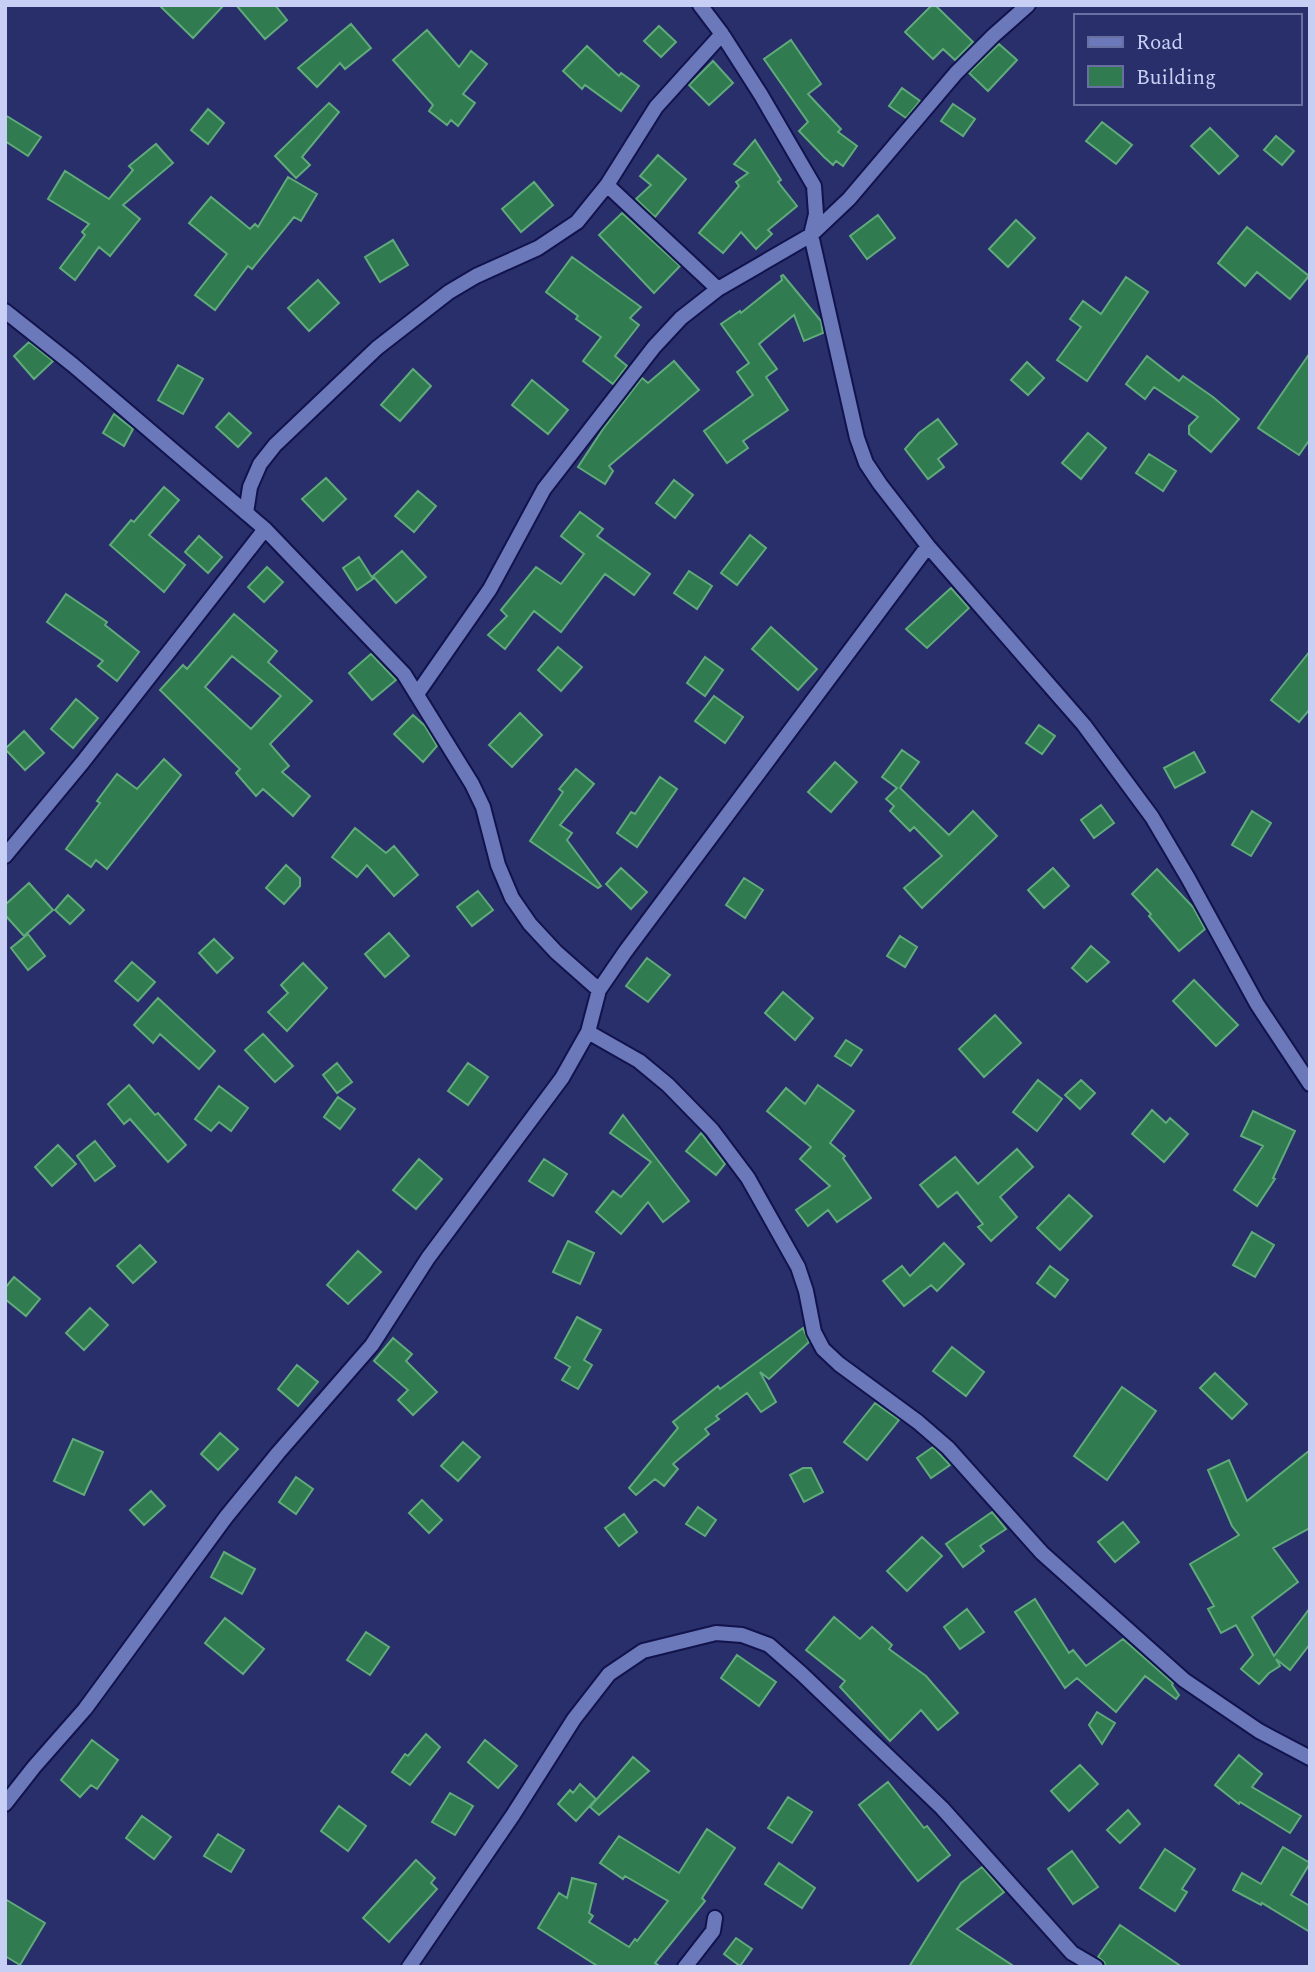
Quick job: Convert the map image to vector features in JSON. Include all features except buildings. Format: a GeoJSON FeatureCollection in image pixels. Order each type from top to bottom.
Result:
{"type":"FeatureCollection","features":[{"type":"Feature","properties":{"kind":"street"},"geometry":{"type":"LineString","coordinates":[[418,694],[490,589],[544,489],[654,348],[681,318],[718,289],[811,235],[849,200],[956,73],[1028,5]]}},
{"type":"Feature","properties":{"kind":"street"},"geometry":{"type":"LineString","coordinates":[[702,7],[761,94],[814,186],[816,214],[811,235],[857,438],[866,463],[929,546],[1084,725],[1152,817],[1257,1004],[1310,1084]]}},
{"type":"Feature","properties":{"kind":"street"},"geometry":{"type":"LineString","coordinates":[[246,513],[250,487],[260,464],[377,348],[458,287],[556,237],[576,222],[607,185],[656,107],[722,34]]}},
{"type":"Feature","properties":{"kind":"street"},"geometry":{"type":"LineString","coordinates":[[607,185],[718,289]]}},
{"type":"Feature","properties":{"kind":"street"},"geometry":{"type":"LineString","coordinates":[[5,311],[73,365],[265,529],[404,674],[472,784],[482,807],[498,865],[512,898],[539,933],[599,990]]}},
{"type":"Feature","properties":{"kind":"street"},"geometry":{"type":"LineString","coordinates":[[8,846],[82,763],[265,529]]}},
{"type":"Feature","properties":{"kind":"street"},"geometry":{"type":"LineString","coordinates":[[5,1804],[85,1709],[226,1517],[372,1345],[428,1258],[562,1078],[588,1032],[599,990],[929,546]]}},
{"type":"Feature","properties":{"kind":"street"},"geometry":{"type":"LineString","coordinates":[[588,1032],[639,1061],[668,1085],[712,1130],[748,1178],[798,1268],[806,1291],[814,1332],[823,1349],[948,1448],[1042,1553],[1184,1680],[1259,1731],[1310,1758]]}},
{"type":"Feature","properties":{"kind":"street"},"geometry":{"type":"LineString","coordinates":[[409,1967],[513,1815],[574,1719],[609,1674],[643,1651],[716,1633],[742,1634],[769,1645],[802,1674],[942,1808],[1072,1952],[1096,1967]]}},
{"type":"Feature","properties":{"kind":"street"},"geometry":{"type":"LineString","coordinates":[[685,1967],[713,1931],[715,1918]]}}]}
